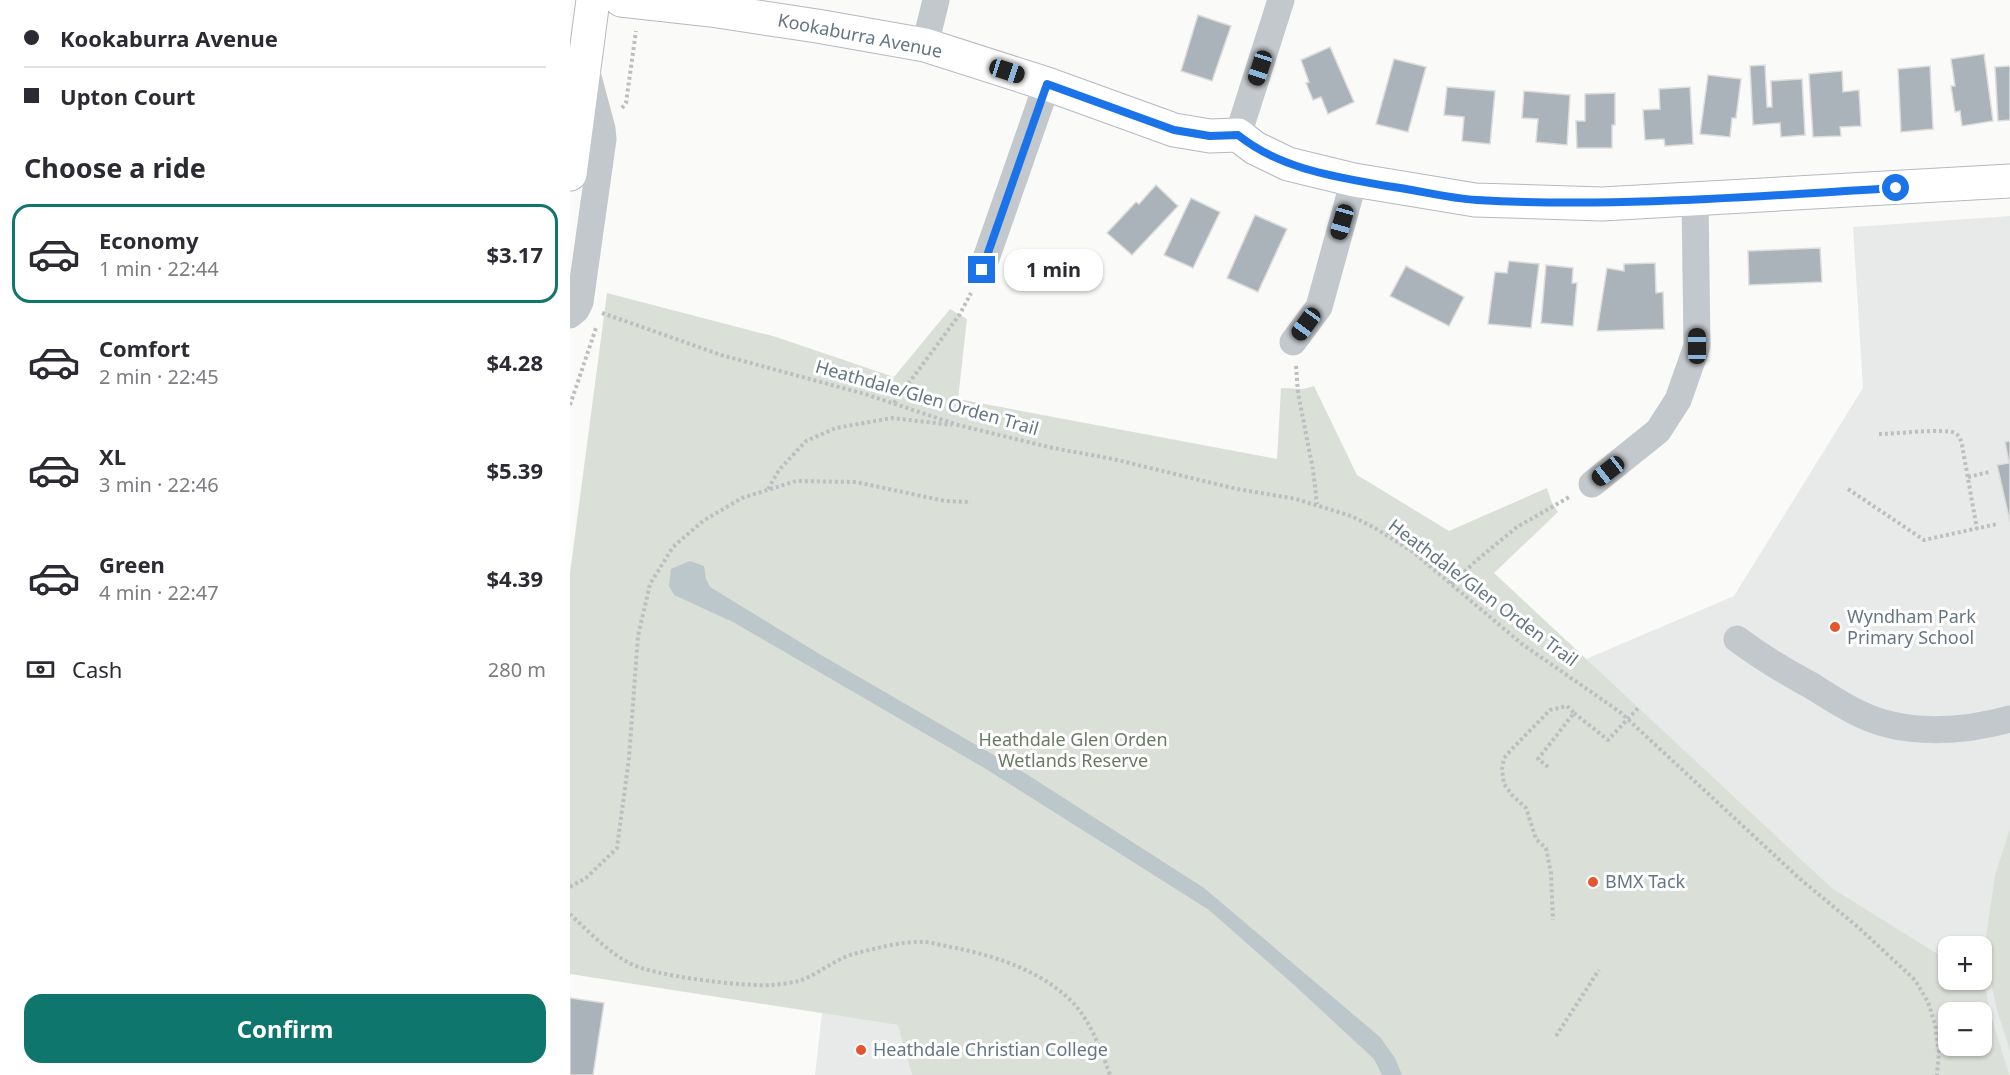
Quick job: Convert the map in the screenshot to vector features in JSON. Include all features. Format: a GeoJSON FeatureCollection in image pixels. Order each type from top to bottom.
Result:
{"type":"FeatureCollection","features":[{"type":"Feature","properties":{"kind":"main road"},"geometry":{"type":"LineString","coordinates":[[570,174],[593,0]]}},
{"type":"Feature","properties":{"kind":"main road","name":"Kookaburra Avenue"},"geometry":{"type":"LineString","coordinates":[[630,1],[805,24],[925,45],[1047,84],[1174,130],[1210,136],[1238,135]]}},
{"type":"Feature","properties":{"kind":"main road"},"geometry":{"type":"LineString","coordinates":[[1238,135],[1255,148],[1288,164],[1354,180],[1475,200],[1602,204],[2010,181]]}},
{"type":"Feature","properties":{"kind":"street"},"geometry":{"type":"LineString","coordinates":[[925,45],[936,0]]}},
{"type":"Feature","properties":{"kind":"street"},"geometry":{"type":"LineString","coordinates":[[1238,135],[1281,0]]}},
{"type":"Feature","properties":{"kind":"street"},"geometry":{"type":"LineString","coordinates":[[570,315],[580,302],[602,155],[602,129],[585,66]]}},
{"type":"Feature","properties":{"kind":"street"},"geometry":{"type":"LineString","coordinates":[[982,270],[1047,84]]}},
{"type":"Feature","properties":{"kind":"street"},"geometry":{"type":"LineString","coordinates":[[1293,342],[1319,307],[1354,180]]}},
{"type":"Feature","properties":{"kind":"street"},"geometry":{"type":"LineString","coordinates":[[1592,484],[1658,431],[1678,400],[1697,346],[1695,199]]}},
{"type":"Feature","properties":{"kind":"street"},"geometry":{"type":"LineString","coordinates":[[1737,639],[1762,658],[1831,698],[1861,715],[1885,723],[1934,730],[1986,725],[2010,719]]}},
{"type":"Feature","properties":{"kind":"path"},"geometry":{"type":"LineString","coordinates":[[602,129],[626,103],[630,1]]}},
{"type":"Feature","properties":{"kind":"path"},"geometry":{"type":"LineString","coordinates":[[894,403],[960,314],[982,270]]}},
{"type":"Feature","properties":{"kind":"path","name":"Heathdale/Glen Orden Trail"},"geometry":{"type":"LineString","coordinates":[[572,388],[595,332],[600,312],[721,355],[894,403],[965,427],[1237,489],[1317,504],[1351,516],[1375,528],[1413,552],[1522,644],[1592,691],[1627,719],[1799,878],[1859,928],[1915,980],[1928,1002],[1935,1024],[1939,1052],[1937,1075]]}},
{"type":"Feature","properties":{"kind":"path"},"geometry":{"type":"LineString","coordinates":[[1293,342],[1298,393],[1317,504]]}},
{"type":"Feature","properties":{"kind":"path"},"geometry":{"type":"LineString","coordinates":[[570,405],[572,388]]}},
{"type":"Feature","properties":{"kind":"path"},"geometry":{"type":"LineString","coordinates":[[768,490],[779,470],[806,441],[836,428],[892,418],[965,427]]}},
{"type":"Feature","properties":{"kind":"path"},"geometry":{"type":"LineString","coordinates":[[1879,434],[1952,431],[1960,438],[1977,529]]}},
{"type":"Feature","properties":{"kind":"path"},"geometry":{"type":"LineString","coordinates":[[1968,477],[1989,472]]}},
{"type":"Feature","properties":{"kind":"path"},"geometry":{"type":"LineString","coordinates":[[570,887],[586,878],[617,848],[629,758],[638,636],[650,584],[674,547],[703,521],[742,498],[796,481],[856,482],[945,501],[971,502]]}},
{"type":"Feature","properties":{"kind":"path"},"geometry":{"type":"LineString","coordinates":[[1451,584],[1517,527],[1592,484]]}},
{"type":"Feature","properties":{"kind":"path"},"geometry":{"type":"LineString","coordinates":[[1848,489],[1924,540],[1997,524]]}},
{"type":"Feature","properties":{"kind":"path"},"geometry":{"type":"LineString","coordinates":[[1553,920],[1551,873],[1546,848],[1536,839],[1526,808],[1504,784],[1502,769],[1504,758],[1550,710],[1566,706],[1608,740],[1640,706]]}},
{"type":"Feature","properties":{"kind":"path"},"geometry":{"type":"LineString","coordinates":[[1548,767],[1538,759],[1574,713]]}},
{"type":"Feature","properties":{"kind":"path"},"geometry":{"type":"LineString","coordinates":[[570,914],[608,949],[630,964],[661,973],[736,983],[771,985],[800,981],[853,954],[924,942],[1003,961],[1039,976],[1067,997],[1085,1018],[1110,1075]]}},
{"type":"Feature","properties":{"kind":"path"},"geometry":{"type":"LineString","coordinates":[[1556,1036],[1599,970]]}},
{"type":"Feature","properties":{"kind":"shaded area","name":"Wyndham Park Primary School"},"geometry":{"type":"Polygon","coordinates":[[[2010,216],[2010,1075],[2008,1075],[2002,1057],[1992,1014],[1992,1002],[1989,1002],[1986,990],[1992,990],[1992,936],[1938,936],[1938,954],[1832,888],[1586,659],[1734,596],[1863,388],[1853,227],[2010,216]]]}},
{"type":"Feature","properties":{"kind":"shaded area"},"geometry":{"type":"Polygon","coordinates":[[[690,561],[704,566],[710,587],[821,655],[1028,775],[1204,888],[1380,1037],[1395,1058],[1402,1075],[1382,1075],[1374,1059],[1209,910],[986,769],[733,622],[674,595],[669,586],[671,569],[690,561]]]}},
{"type":"Feature","properties":{"kind":"shaded area","name":"Heathdale Christian College"},"geometry":{"type":"Polygon","coordinates":[[[822,1013],[899,1025],[912,1075],[815,1075],[822,1013]]]}},
{"type":"Feature","properties":{"kind":"green space","name":"Heathdale Glen Orden Wetlands Reserve"},"geometry":{"type":"Polygon","coordinates":[[[607,293],[776,337],[894,377],[950,309],[967,319],[958,399],[1277,459],[1281,388],[1303,389],[1314,386],[1357,475],[1449,531],[1547,488],[1558,512],[1494,573],[1832,888],[1938,954],[1938,990],[1986,990],[1989,1002],[1938,1002],[1938,1056],[1992,1056],[1992,1017],[2009,1075],[912,1075],[898,1025],[570,974],[570,573],[607,293]]]}},
{"type":"Feature","properties":{"kind":"green space"},"geometry":{"type":"Polygon","coordinates":[[[2010,829],[2010,1050],[1992,988],[1992,936],[1986,936],[1995,875],[2010,829]]]}},
{"type":"Feature","properties":{"kind":"building"},"geometry":{"type":"Polygon","coordinates":[[[1198,15],[1231,26],[1212,81],[1181,71],[1198,15]]]}},
{"type":"Feature","properties":{"kind":"building"},"geometry":{"type":"Polygon","coordinates":[[[1330,47],[1354,102],[1328,114],[1321,97],[1313,100],[1306,83],[1309,82],[1301,60],[1330,47]]]}},
{"type":"Feature","properties":{"kind":"building"},"geometry":{"type":"Polygon","coordinates":[[[1984,54],[1993,121],[1962,126],[1960,111],[1955,112],[1951,86],[1955,86],[1951,59],[1984,54]]]}},
{"type":"Feature","properties":{"kind":"building"},"geometry":{"type":"Polygon","coordinates":[[[1394,59],[1426,67],[1408,132],[1376,124],[1394,59]]]}},
{"type":"Feature","properties":{"kind":"building"},"geometry":{"type":"Polygon","coordinates":[[[1765,65],[1767,107],[1772,107],[1771,81],[1802,79],[1805,135],[1781,137],[1780,123],[1753,125],[1750,66],[1765,65]]]}},
{"type":"Feature","properties":{"kind":"building"},"geometry":{"type":"Polygon","coordinates":[[[1930,66],[1933,129],[1901,132],[1898,69],[1930,66]]]}},
{"type":"Feature","properties":{"kind":"building"},"geometry":{"type":"Polygon","coordinates":[[[2010,66],[2010,120],[1998,121],[1995,67],[2010,66]]]}},
{"type":"Feature","properties":{"kind":"building"},"geometry":{"type":"Polygon","coordinates":[[[1842,71],[1843,92],[1859,90],[1861,126],[1840,127],[1841,136],[1813,137],[1809,74],[1842,71]]]}},
{"type":"Feature","properties":{"kind":"building"},"geometry":{"type":"Polygon","coordinates":[[[1708,75],[1741,79],[1736,118],[1732,118],[1730,137],[1700,134],[1708,75]]]}},
{"type":"Feature","properties":{"kind":"building"},"geometry":{"type":"Polygon","coordinates":[[[1447,87],[1495,91],[1490,144],[1462,141],[1464,117],[1444,115],[1447,87]]]}},
{"type":"Feature","properties":{"kind":"building"},"geometry":{"type":"Polygon","coordinates":[[[1690,87],[1693,144],[1665,146],[1664,139],[1645,140],[1643,110],[1660,109],[1659,89],[1690,87]]]}},
{"type":"Feature","properties":{"kind":"building"},"geometry":{"type":"Polygon","coordinates":[[[1524,91],[1570,95],[1567,145],[1536,142],[1538,119],[1522,118],[1524,91]]]}},
{"type":"Feature","properties":{"kind":"building"},"geometry":{"type":"Polygon","coordinates":[[[1615,93],[1612,148],[1577,148],[1576,121],[1585,121],[1585,94],[1615,93]]]}},
{"type":"Feature","properties":{"kind":"building"},"geometry":{"type":"Polygon","coordinates":[[[1156,185],[1178,206],[1132,255],[1107,233],[1136,202],[1139,204],[1156,185]]]}},
{"type":"Feature","properties":{"kind":"building"},"geometry":{"type":"Polygon","coordinates":[[[1191,198],[1220,212],[1193,268],[1164,255],[1191,198]]]}},
{"type":"Feature","properties":{"kind":"building"},"geometry":{"type":"Polygon","coordinates":[[[1255,215],[1287,229],[1258,292],[1227,278],[1255,215]]]}},
{"type":"Feature","properties":{"kind":"building"},"geometry":{"type":"Polygon","coordinates":[[[1820,248],[1822,282],[1749,285],[1748,251],[1820,248]]]}},
{"type":"Feature","properties":{"kind":"building"},"geometry":{"type":"Polygon","coordinates":[[[1509,261],[1539,264],[1531,328],[1488,324],[1495,272],[1507,273],[1509,261]]]}},
{"type":"Feature","properties":{"kind":"building"},"geometry":{"type":"Polygon","coordinates":[[[1655,263],[1656,293],[1663,292],[1664,329],[1597,331],[1607,268],[1624,271],[1624,264],[1655,263]]]}},
{"type":"Feature","properties":{"kind":"building"},"geometry":{"type":"Polygon","coordinates":[[[1546,265],[1573,268],[1572,283],[1577,283],[1573,326],[1541,323],[1546,265]]]}},
{"type":"Feature","properties":{"kind":"building"},"geometry":{"type":"Polygon","coordinates":[[[1406,266],[1464,297],[1449,326],[1390,296],[1406,266]]]}},
{"type":"Feature","properties":{"kind":"building"},"geometry":{"type":"Polygon","coordinates":[[[2010,441],[2010,522],[1997,465],[2009,463],[2005,442],[2010,441]]]}},
{"type":"Feature","properties":{"kind":"building"},"geometry":{"type":"Polygon","coordinates":[[[570,998],[604,1003],[593,1075],[570,1075],[570,998]]]}},
{"type":"Feature","properties":{"kind":"place","name":"Wyndham Park Primary School"},"geometry":{"type":"Point","coordinates":[1835,627]}},
{"type":"Feature","properties":{"kind":"place","name":"BMX Tack"},"geometry":{"type":"Point","coordinates":[1593,882]}},
{"type":"Feature","properties":{"kind":"place","name":"Heathdale Christian College"},"geometry":{"type":"Point","coordinates":[861,1050]}},
{"type":"Feature","properties":{"kind":"route"},"geometry":{"type":"LineString","coordinates":[[982,270],[1047,84],[1174,130],[1210,136],[1238,135],[1255,148],[1288,164],[1354,180],[1475,200],[1602,204],[1896,188]]}}]}
